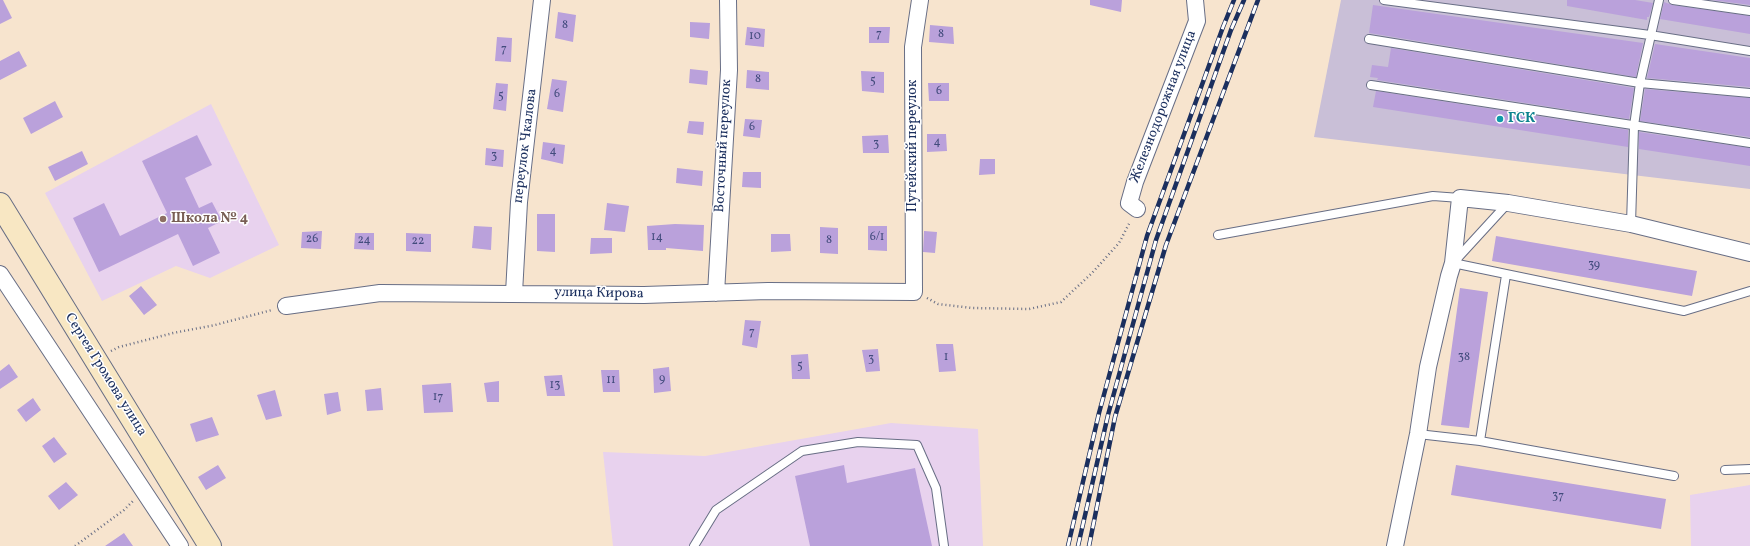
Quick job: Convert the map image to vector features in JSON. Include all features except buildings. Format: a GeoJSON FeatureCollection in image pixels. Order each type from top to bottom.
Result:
{"type":"FeatureCollection","features":[{"type":"Feature","properties":{"kind":"street","name":"переулок Чкалова"},"geometry":{"type":"LineString","coordinates":[[514,293],[519,202],[542,0]]}},
{"type":"Feature","properties":{"kind":"street","name":"Восточный переулок"},"geometry":{"type":"LineString","coordinates":[[716,293],[728,70],[728,0]]}},
{"type":"Feature","properties":{"kind":"street","name":"Путейский переулок"},"geometry":{"type":"LineString","coordinates":[[914,292],[913,46],[920,0]]}},
{"type":"Feature","properties":{"kind":"street","name":"Железнодорожная улица"},"geometry":{"type":"LineString","coordinates":[[1137,209],[1129,203],[1135,182],[1196,21],[1195,0]]}},
{"type":"Feature","properties":{"kind":"street"},"geometry":{"type":"LineString","coordinates":[[1395,546],[1418,434],[1428,367],[1453,263],[1460,198],[1508,203],[1631,224],[1750,252]]}},
{"type":"Feature","properties":{"kind":"street","name":"Сергея Громова улица"},"geometry":{"type":"LineString","coordinates":[[0,204],[210,546]]}},
{"type":"Feature","properties":{"kind":"street"},"geometry":{"type":"LineString","coordinates":[[0,274],[180,546]]}},
{"type":"Feature","properties":{"kind":"street","name":"улица Кирова"},"geometry":{"type":"LineString","coordinates":[[286,306],[380,293],[644,294],[768,291],[914,292]]}},
{"type":"Feature","properties":{"kind":"lane"},"geometry":{"type":"LineString","coordinates":[[1384,0],[1650,35],[1750,51]]}},
{"type":"Feature","properties":{"kind":"lane"},"geometry":{"type":"LineString","coordinates":[[1631,224],[1634,126],[1640,83],[1659,0]]}},
{"type":"Feature","properties":{"kind":"lane"},"geometry":{"type":"LineString","coordinates":[[1673,0],[1750,11]]}},
{"type":"Feature","properties":{"kind":"lane"},"geometry":{"type":"LineString","coordinates":[[1369,39],[1640,83],[1750,93]]}},
{"type":"Feature","properties":{"kind":"lane"},"geometry":{"type":"LineString","coordinates":[[1371,84],[1750,143]]}},
{"type":"Feature","properties":{"kind":"lane"},"geometry":{"type":"LineString","coordinates":[[1218,236],[1426,197],[1433,196],[1460,198]]}},
{"type":"Feature","properties":{"kind":"lane"},"geometry":{"type":"LineString","coordinates":[[1508,203],[1453,263],[1684,311],[1750,291]]}},
{"type":"Feature","properties":{"kind":"lane"},"geometry":{"type":"LineString","coordinates":[[1480,441],[1506,275]]}},
{"type":"Feature","properties":{"kind":"lane"},"geometry":{"type":"LineString","coordinates":[[1418,434],[1480,441],[1674,476]]}},
{"type":"Feature","properties":{"kind":"lane"},"geometry":{"type":"LineString","coordinates":[[694,546],[716,510],[802,451],[858,442],[916,445],[936,488],[944,546]]}},
{"type":"Feature","properties":{"kind":"lane"},"geometry":{"type":"LineString","coordinates":[[1725,470],[1750,469]]}},
{"type":"Feature","properties":{"kind":"path"},"geometry":{"type":"LineString","coordinates":[[914,292],[938,304],[972,308],[1029,309],[1061,302],[1092,273],[1119,243],[1137,209]]}},
{"type":"Feature","properties":{"kind":"path"},"geometry":{"type":"LineString","coordinates":[[95,359],[119,347],[173,332],[215,325],[286,306]]}},
{"type":"Feature","properties":{"kind":"path"},"geometry":{"type":"LineString","coordinates":[[75,546],[124,510],[135,499]]}},
{"type":"Feature","properties":{"kind":"shaded area"},"geometry":{"type":"Polygon","coordinates":[[[1341,0],[1750,0],[1750,189],[1314,137],[1341,0]]]}},
{"type":"Feature","properties":{"kind":"shaded area","name":"Школа № 4"},"geometry":{"type":"Polygon","coordinates":[[[211,104],[279,245],[210,278],[176,266],[102,301],[45,193],[211,104]]]}},
{"type":"Feature","properties":{"kind":"shaded area"},"geometry":{"type":"Polygon","coordinates":[[[891,423],[978,429],[983,546],[613,546],[603,452],[705,456],[891,423]]]}},
{"type":"Feature","properties":{"kind":"shaded area"},"geometry":{"type":"Polygon","coordinates":[[[1750,485],[1750,546],[1691,546],[1690,495],[1750,485]]]}},
{"type":"Feature","properties":{"kind":"railway"},"geometry":{"type":"LineString","coordinates":[[1068,546],[1099,413],[1147,236],[1234,0]]}},
{"type":"Feature","properties":{"kind":"railway"},"geometry":{"type":"LineString","coordinates":[[1078,546],[1108,415],[1156,240],[1231,30],[1244,0]]}},
{"type":"Feature","properties":{"kind":"railway"},"geometry":{"type":"LineString","coordinates":[[1089,546],[1115,417],[1166,245],[1258,0]]}},
{"type":"Feature","properties":{"kind":"place","name":"ГСК"},"geometry":{"type":"Point","coordinates":[1500,119]}},
{"type":"Feature","properties":{"kind":"place","name":"Школа № 4"},"geometry":{"type":"Point","coordinates":[163,219]}}]}
